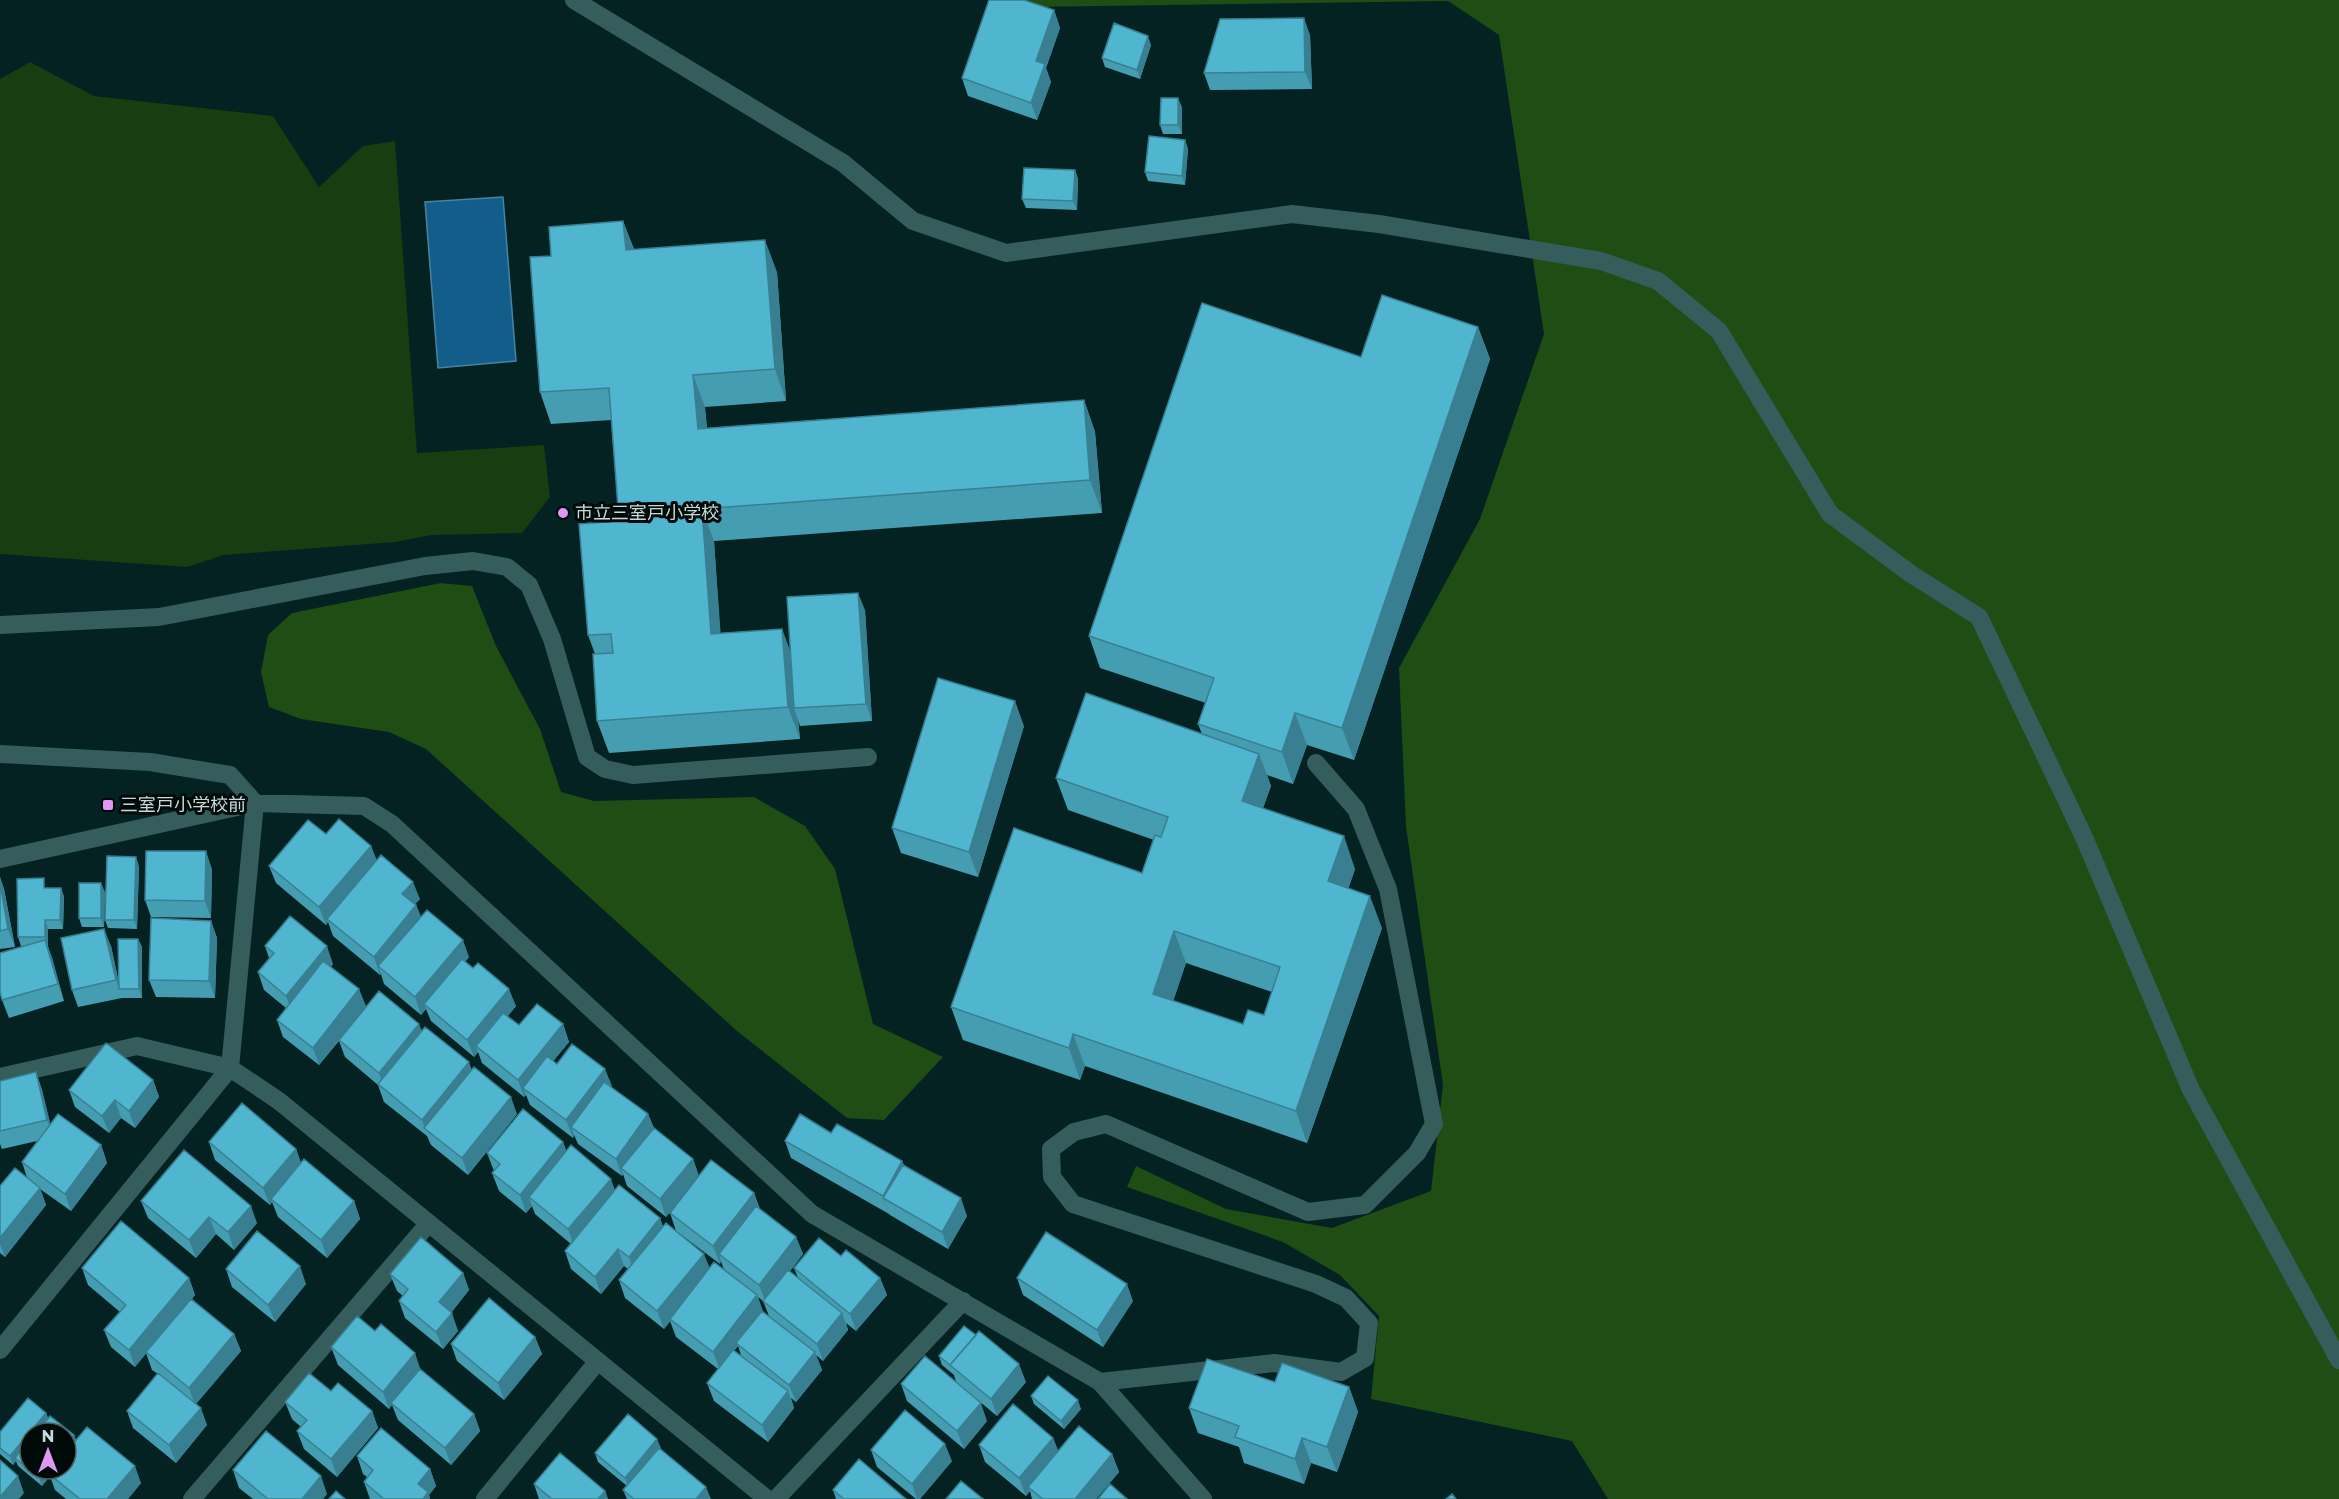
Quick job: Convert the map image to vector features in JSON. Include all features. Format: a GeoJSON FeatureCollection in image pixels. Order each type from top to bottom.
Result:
{"type":"FeatureCollection","features":[{"type":"Feature","properties":{"kind":"street"},"geometry":{"type":"LineString","coordinates":[[574,0],[843,163],[913,221],[1006,252],[1292,214],[1379,224],[1601,261],[1658,280],[1719,331],[1830,514],[1911,574],[1979,617],[2083,836],[2192,1090],[2339,1360]]}},
{"type":"Feature","properties":{"kind":"street"},"geometry":{"type":"LineString","coordinates":[[0,625],[159,617],[424,566],[473,561],[507,567],[529,585],[552,639],[587,757],[605,769],[633,775],[868,757]]}},
{"type":"Feature","properties":{"kind":"street"},"geometry":{"type":"LineString","coordinates":[[0,754],[150,762],[230,775],[255,803],[230,1068],[0,1350]]}},
{"type":"Feature","properties":{"kind":"street"},"geometry":{"type":"LineString","coordinates":[[1100,1382],[1274,1363],[1341,1372],[1365,1358],[1369,1323],[1346,1298],[1317,1284],[1073,1204],[1052,1177],[1051,1149],[1074,1132],[1106,1124],[1308,1212],[1365,1205],[1417,1153],[1434,1124],[1388,889],[1356,809],[1316,762]]}},
{"type":"Feature","properties":{"kind":"street"},"geometry":{"type":"LineString","coordinates":[[0,859],[255,803],[364,806],[392,824],[812,1214],[1100,1382],[1203,1499]]}},
{"type":"Feature","properties":{"kind":"street"},"geometry":{"type":"LineString","coordinates":[[0,1077],[137,1046],[230,1068],[279,1101],[767,1499]]}},
{"type":"Feature","properties":{"kind":"street"},"geometry":{"type":"LineString","coordinates":[[192,1499],[429,1223]]}},
{"type":"Feature","properties":{"kind":"street"},"geometry":{"type":"LineString","coordinates":[[776,1499],[963,1300]]}},
{"type":"Feature","properties":{"kind":"street"},"geometry":{"type":"LineString","coordinates":[[485,1499],[598,1361]]}},
{"type":"Feature","properties":{"kind":"green space"},"geometry":{"type":"Polygon","coordinates":[[[1005,0],[2339,0],[2339,1499],[1608,1499],[1572,1441],[1371,1399],[1379,1316],[1340,1275],[1283,1242],[1127,1187],[1136,1166],[1226,1209],[1332,1228],[1431,1191],[1443,1085],[1406,827],[1399,668],[1480,519],[1544,334],[1499,35],[1448,1],[1031,7],[1005,0]]]}},
{"type":"Feature","properties":{"kind":"green space"},"geometry":{"type":"Polygon","coordinates":[[[30,62],[94,96],[273,116],[319,187],[363,146],[395,141],[417,453],[544,445],[550,497],[522,533],[432,535],[395,542],[224,555],[187,567],[0,554],[0,79],[30,62]]]}},
{"type":"Feature","properties":{"kind":"green space"},"geometry":{"type":"Polygon","coordinates":[[[441,583],[472,586],[496,646],[540,729],[561,792],[594,801],[754,797],[805,826],[835,869],[873,1024],[943,1057],[884,1120],[847,1118],[737,1031],[426,749],[389,732],[301,719],[269,707],[261,672],[268,635],[292,613],[441,583]]]}},
{"type":"Feature","properties":{"kind":"water"},"geometry":{"type":"Polygon","coordinates":[[[503,197],[516,361],[438,368],[425,202],[503,197]]]}},
{"type":"Feature","properties":{"kind":"building"},"geometry":{"type":"Polygon","coordinates":[[[989,0],[1024,0],[1054,10],[1036,61],[1045,64],[1031,103],[962,78],[989,0]]]}},
{"type":"Feature","properties":{"kind":"building"},"geometry":{"type":"Polygon","coordinates":[[[1304,18],[1305,72],[1204,73],[1220,19],[1304,18]]]}},
{"type":"Feature","properties":{"kind":"building"},"geometry":{"type":"Polygon","coordinates":[[[1114,23],[1148,36],[1137,70],[1102,58],[1114,23]]]}},
{"type":"Feature","properties":{"kind":"building"},"geometry":{"type":"Polygon","coordinates":[[[1161,98],[1178,98],[1178,125],[1160,125],[1161,98]]]}},
{"type":"Feature","properties":{"kind":"building"},"geometry":{"type":"Polygon","coordinates":[[[1149,136],[1185,140],[1182,176],[1145,172],[1149,136]]]}},
{"type":"Feature","properties":{"kind":"building"},"geometry":{"type":"Polygon","coordinates":[[[1024,168],[1075,170],[1073,201],[1022,199],[1024,168]]]}},
{"type":"Feature","properties":{"kind":"building"},"geometry":{"type":"Polygon","coordinates":[[[623,221],[626,250],[765,240],[775,369],[693,375],[698,429],[1084,400],[1090,480],[702,509],[711,634],[782,629],[788,707],[597,721],[593,654],[613,653],[611,634],[588,635],[579,524],[619,521],[609,388],[540,392],[530,257],[551,256],[549,227],[623,221]]]}},
{"type":"Feature","properties":{"kind":"building"},"geometry":{"type":"Polygon","coordinates":[[[1382,295],[1478,327],[1342,728],[1295,713],[1282,752],[1198,724],[1214,678],[1089,636],[1202,303],[1361,357],[1382,295]]]}},
{"type":"Feature","properties":{"kind":"building"},"geometry":{"type":"Polygon","coordinates":[[[858,593],[866,704],[794,708],[787,597],[858,593]]]}},
{"type":"Feature","properties":{"kind":"building"},"geometry":{"type":"Polygon","coordinates":[[[938,678],[1015,701],[969,852],[892,828],[938,678]]]}},
{"type":"Feature","properties":{"kind":"building"},"geometry":{"type":"Polygon","coordinates":[[[1086,693],[1259,754],[1242,801],[1344,836],[1328,881],[1370,896],[1296,1111],[1073,1034],[1069,1048],[951,1007],[1014,828],[1142,873],[1155,835],[1161,837],[1168,817],[1056,778],[1086,693]],[[1174,931],[1153,994],[1243,1024],[1248,1010],[1264,1015],[1280,967],[1174,931]]]}},
{"type":"Feature","properties":{"kind":"building"},"geometry":{"type":"Polygon","coordinates":[[[339,819],[371,846],[319,907],[269,866],[308,820],[326,834],[339,819]]]}},
{"type":"Feature","properties":{"kind":"building"},"geometry":{"type":"Polygon","coordinates":[[[146,851],[206,851],[205,901],[145,900],[146,851]]]}},
{"type":"Feature","properties":{"kind":"building"},"geometry":{"type":"Polygon","coordinates":[[[381,855],[413,882],[402,894],[416,905],[374,957],[327,919],[381,855]]]}},
{"type":"Feature","properties":{"kind":"building"},"geometry":{"type":"Polygon","coordinates":[[[107,856],[136,857],[134,920],[105,920],[107,856]]]}},
{"type":"Feature","properties":{"kind":"building"},"geometry":{"type":"Polygon","coordinates":[[[44,878],[44,888],[61,888],[60,920],[45,920],[45,937],[18,937],[17,879],[44,878]]]}},
{"type":"Feature","properties":{"kind":"building"},"geometry":{"type":"Polygon","coordinates":[[[0,883],[8,929],[0,931],[0,883]]]}},
{"type":"Feature","properties":{"kind":"building"},"geometry":{"type":"Polygon","coordinates":[[[79,883],[101,883],[101,918],[79,918],[79,883]]]}},
{"type":"Feature","properties":{"kind":"building"},"geometry":{"type":"Polygon","coordinates":[[[427,910],[463,940],[415,997],[378,966],[427,910]]]}},
{"type":"Feature","properties":{"kind":"building"},"geometry":{"type":"Polygon","coordinates":[[[290,916],[327,946],[286,996],[258,972],[274,953],[265,946],[290,916]]]}},
{"type":"Feature","properties":{"kind":"building"},"geometry":{"type":"Polygon","coordinates":[[[151,918],[211,921],[209,981],[149,980],[151,918]]]}},
{"type":"Feature","properties":{"kind":"building"},"geometry":{"type":"Polygon","coordinates":[[[104,929],[116,980],[72,990],[61,938],[104,929]]]}},
{"type":"Feature","properties":{"kind":"building"},"geometry":{"type":"Polygon","coordinates":[[[118,939],[138,939],[139,989],[119,989],[118,939]]]}},
{"type":"Feature","properties":{"kind":"building"},"geometry":{"type":"Polygon","coordinates":[[[45,940],[58,984],[2,1000],[0,953],[45,940]]]}},
{"type":"Feature","properties":{"kind":"building"},"geometry":{"type":"Polygon","coordinates":[[[462,959],[473,968],[478,963],[509,989],[467,1040],[424,1004],[462,959]]]}},
{"type":"Feature","properties":{"kind":"building"},"geometry":{"type":"Polygon","coordinates":[[[323,961],[359,989],[313,1048],[277,1020],[323,961]]]}},
{"type":"Feature","properties":{"kind":"building"},"geometry":{"type":"Polygon","coordinates":[[[379,991],[419,1024],[379,1073],[339,1040],[379,991]]]}},
{"type":"Feature","properties":{"kind":"building"},"geometry":{"type":"Polygon","coordinates":[[[537,1004],[563,1024],[518,1080],[476,1046],[503,1013],[519,1025],[537,1004]]]}},
{"type":"Feature","properties":{"kind":"building"},"geometry":{"type":"Polygon","coordinates":[[[425,1027],[469,1062],[422,1120],[378,1084],[425,1027]]]}},
{"type":"Feature","properties":{"kind":"building"},"geometry":{"type":"Polygon","coordinates":[[[106,1043],[153,1080],[129,1111],[115,1100],[102,1116],[69,1090],[106,1043]]]}},
{"type":"Feature","properties":{"kind":"building"},"geometry":{"type":"Polygon","coordinates":[[[572,1044],[605,1069],[566,1120],[523,1088],[547,1056],[557,1064],[572,1044]]]}},
{"type":"Feature","properties":{"kind":"building"},"geometry":{"type":"Polygon","coordinates":[[[474,1067],[511,1097],[462,1158],[424,1128],[474,1067]]]}},
{"type":"Feature","properties":{"kind":"building"},"geometry":{"type":"Polygon","coordinates":[[[36,1072],[47,1120],[0,1131],[0,1081],[36,1072]]]}},
{"type":"Feature","properties":{"kind":"building"},"geometry":{"type":"Polygon","coordinates":[[[604,1082],[648,1114],[616,1159],[571,1127],[604,1082]]]}},
{"type":"Feature","properties":{"kind":"building"},"geometry":{"type":"Polygon","coordinates":[[[242,1103],[296,1149],[263,1188],[209,1142],[242,1103]]]}},
{"type":"Feature","properties":{"kind":"building"},"geometry":{"type":"Polygon","coordinates":[[[523,1109],[563,1142],[520,1195],[492,1173],[500,1164],[487,1153],[523,1109]]]}},
{"type":"Feature","properties":{"kind":"building"},"geometry":{"type":"Polygon","coordinates":[[[58,1114],[101,1145],[65,1194],[22,1162],[58,1114]]]}},
{"type":"Feature","properties":{"kind":"building"},"geometry":{"type":"Polygon","coordinates":[[[800,1114],[831,1133],[837,1124],[902,1161],[883,1196],[785,1141],[800,1114]]]}},
{"type":"Feature","properties":{"kind":"building"},"geometry":{"type":"Polygon","coordinates":[[[654,1128],[693,1159],[660,1199],[621,1168],[654,1128]]]}},
{"type":"Feature","properties":{"kind":"building"},"geometry":{"type":"Polygon","coordinates":[[[571,1145],[611,1179],[568,1229],[529,1197],[571,1145]]]}},
{"type":"Feature","properties":{"kind":"building"},"geometry":{"type":"Polygon","coordinates":[[[184,1150],[251,1206],[228,1232],[209,1217],[189,1240],[141,1201],[184,1150]]]}},
{"type":"Feature","properties":{"kind":"building"},"geometry":{"type":"Polygon","coordinates":[[[304,1159],[354,1201],[321,1240],[271,1199],[304,1159]]]}},
{"type":"Feature","properties":{"kind":"building"},"geometry":{"type":"Polygon","coordinates":[[[711,1160],[754,1193],[713,1246],[670,1213],[711,1160]]]}},
{"type":"Feature","properties":{"kind":"building"},"geometry":{"type":"Polygon","coordinates":[[[903,1165],[961,1198],[942,1232],[883,1198],[903,1165]]]}},
{"type":"Feature","properties":{"kind":"building"},"geometry":{"type":"Polygon","coordinates":[[[15,1168],[40,1188],[0,1238],[0,1186],[15,1168]]]}},
{"type":"Feature","properties":{"kind":"building"},"geometry":{"type":"Polygon","coordinates":[[[619,1185],[660,1218],[629,1257],[618,1249],[595,1277],[565,1251],[619,1185]]]}},
{"type":"Feature","properties":{"kind":"building"},"geometry":{"type":"Polygon","coordinates":[[[756,1206],[796,1237],[759,1285],[719,1254],[756,1206]]]}},
{"type":"Feature","properties":{"kind":"building"},"geometry":{"type":"Polygon","coordinates":[[[121,1221],[189,1278],[129,1350],[104,1330],[126,1305],[82,1268],[121,1221]]]}},
{"type":"Feature","properties":{"kind":"building"},"geometry":{"type":"Polygon","coordinates":[[[666,1223],[704,1254],[657,1311],[619,1280],[666,1223]]]}},
{"type":"Feature","properties":{"kind":"building"},"geometry":{"type":"Polygon","coordinates":[[[257,1231],[300,1266],[268,1305],[226,1269],[257,1231]]]}},
{"type":"Feature","properties":{"kind":"building"},"geometry":{"type":"Polygon","coordinates":[[[1046,1232],[1127,1284],[1097,1330],[1017,1278],[1046,1232]]]}},
{"type":"Feature","properties":{"kind":"building"},"geometry":{"type":"Polygon","coordinates":[[[421,1237],[463,1273],[439,1302],[452,1313],[436,1332],[399,1301],[408,1289],[390,1274],[421,1237]]]}},
{"type":"Feature","properties":{"kind":"building"},"geometry":{"type":"Polygon","coordinates":[[[819,1238],[841,1256],[846,1250],[880,1278],[850,1314],[794,1268],[819,1238]]]}},
{"type":"Feature","properties":{"kind":"building"},"geometry":{"type":"Polygon","coordinates":[[[714,1262],[757,1295],[713,1352],[670,1319],[714,1262]]]}},
{"type":"Feature","properties":{"kind":"building"},"geometry":{"type":"Polygon","coordinates":[[[788,1270],[842,1313],[817,1344],[763,1301],[788,1270]]]}},
{"type":"Feature","properties":{"kind":"building"},"geometry":{"type":"Polygon","coordinates":[[[489,1298],[535,1337],[498,1383],[451,1344],[489,1298]]]}},
{"type":"Feature","properties":{"kind":"building"},"geometry":{"type":"Polygon","coordinates":[[[191,1299],[234,1334],[189,1388],[146,1352],[191,1299]]]}},
{"type":"Feature","properties":{"kind":"building"},"geometry":{"type":"Polygon","coordinates":[[[762,1311],[815,1352],[789,1385],[736,1343],[762,1311]]]}},
{"type":"Feature","properties":{"kind":"building"},"geometry":{"type":"Polygon","coordinates":[[[357,1316],[375,1331],[381,1324],[415,1353],[383,1392],[331,1347],[357,1316]]]}},
{"type":"Feature","properties":{"kind":"building"},"geometry":{"type":"Polygon","coordinates":[[[964,1326],[976,1335],[951,1366],[939,1356],[964,1326]]]}},
{"type":"Feature","properties":{"kind":"building"},"geometry":{"type":"Polygon","coordinates":[[[979,1331],[1019,1364],[991,1399],[950,1365],[979,1331]]]}},
{"type":"Feature","properties":{"kind":"building"},"geometry":{"type":"Polygon","coordinates":[[[733,1350],[788,1391],[762,1425],[707,1383],[733,1350]]]}},
{"type":"Feature","properties":{"kind":"building"},"geometry":{"type":"Polygon","coordinates":[[[925,1356],[981,1403],[957,1431],[901,1384],[925,1356]]]}},
{"type":"Feature","properties":{"kind":"building"},"geometry":{"type":"Polygon","coordinates":[[[1207,1359],[1275,1382],[1282,1363],[1349,1387],[1327,1447],[1302,1438],[1295,1459],[1235,1437],[1239,1426],[1189,1408],[1207,1359]]]}},
{"type":"Feature","properties":{"kind":"building"},"geometry":{"type":"Polygon","coordinates":[[[420,1369],[474,1414],[445,1448],[391,1403],[420,1369]]]}},
{"type":"Feature","properties":{"kind":"building"},"geometry":{"type":"Polygon","coordinates":[[[158,1373],[201,1408],[169,1445],[127,1411],[158,1373]]]}},
{"type":"Feature","properties":{"kind":"building"},"geometry":{"type":"Polygon","coordinates":[[[309,1373],[331,1391],[338,1383],[372,1411],[331,1459],[297,1431],[307,1420],[285,1402],[309,1373]]]}},
{"type":"Feature","properties":{"kind":"building"},"geometry":{"type":"Polygon","coordinates":[[[1048,1376],[1078,1400],[1061,1421],[1031,1396],[1048,1376]]]}},
{"type":"Feature","properties":{"kind":"building"},"geometry":{"type":"Polygon","coordinates":[[[28,1398],[46,1413],[39,1421],[18,1421],[18,1446],[10,1456],[0,1448],[0,1432],[28,1398]]]}},
{"type":"Feature","properties":{"kind":"building"},"geometry":{"type":"Polygon","coordinates":[[[1013,1404],[1053,1438],[1019,1478],[979,1445],[1013,1404]]]}},
{"type":"Feature","properties":{"kind":"building"},"geometry":{"type":"Polygon","coordinates":[[[905,1410],[945,1444],[912,1484],[871,1450],[905,1410]]]}},
{"type":"Feature","properties":{"kind":"building"},"geometry":{"type":"Polygon","coordinates":[[[628,1414],[657,1439],[625,1478],[595,1453],[628,1414]]]}},
{"type":"Feature","properties":{"kind":"building"},"geometry":{"type":"Polygon","coordinates":[[[50,1416],[56,1421],[46,1421],[50,1416]]]}},
{"type":"Feature","properties":{"kind":"building"},"geometry":{"type":"Polygon","coordinates":[[[1079,1426],[1112,1454],[1075,1499],[1043,1499],[1028,1487],[1079,1426]]]}},
{"type":"Feature","properties":{"kind":"building"},"geometry":{"type":"Polygon","coordinates":[[[87,1427],[135,1466],[107,1499],[80,1499],[58,1481],[78,1481],[78,1438],[87,1427]]]}},
{"type":"Feature","properties":{"kind":"building"},"geometry":{"type":"Polygon","coordinates":[[[381,1428],[430,1469],[418,1484],[428,1492],[423,1499],[384,1499],[364,1482],[373,1470],[357,1456],[381,1428]]]}},
{"type":"Feature","properties":{"kind":"building"},"geometry":{"type":"Polygon","coordinates":[[[266,1431],[321,1476],[302,1499],[268,1499],[233,1470],[266,1431]]]}},
{"type":"Feature","properties":{"kind":"building"},"geometry":{"type":"Polygon","coordinates":[[[659,1448],[706,1487],[696,1499],[634,1499],[623,1490],[659,1448]]]}},
{"type":"Feature","properties":{"kind":"building"},"geometry":{"type":"Polygon","coordinates":[[[560,1453],[605,1491],[598,1499],[552,1499],[534,1484],[560,1453]]]}},
{"type":"Feature","properties":{"kind":"building"},"geometry":{"type":"Polygon","coordinates":[[[859,1459],[906,1499],[844,1499],[833,1490],[859,1459]]]}},
{"type":"Feature","properties":{"kind":"building"},"geometry":{"type":"Polygon","coordinates":[[[0,1460],[18,1476],[0,1497],[0,1460]]]}},
{"type":"Feature","properties":{"kind":"building"},"geometry":{"type":"Polygon","coordinates":[[[961,1481],[983,1499],[946,1499],[961,1481]]]}},
{"type":"Feature","properties":{"kind":"building"},"geometry":{"type":"Polygon","coordinates":[[[1110,1484],[1127,1499],[1098,1499],[1110,1484]]]}},
{"type":"Feature","properties":{"kind":"building"},"geometry":{"type":"Polygon","coordinates":[[[336,1491],[345,1499],[329,1499],[336,1491]]]}},
{"type":"Feature","properties":{"kind":"building"},"geometry":{"type":"Polygon","coordinates":[[[1452,1494],[1456,1499],[1446,1499],[1452,1494]]]}},
{"type":"Feature","properties":{"kind":"place","name":"市立三室戸小学校"},"geometry":{"type":"Point","coordinates":[563,513]}},
{"type":"Feature","properties":{"kind":"place","name":"三室戸小学校前"},"geometry":{"type":"Point","coordinates":[108,805]}}]}
